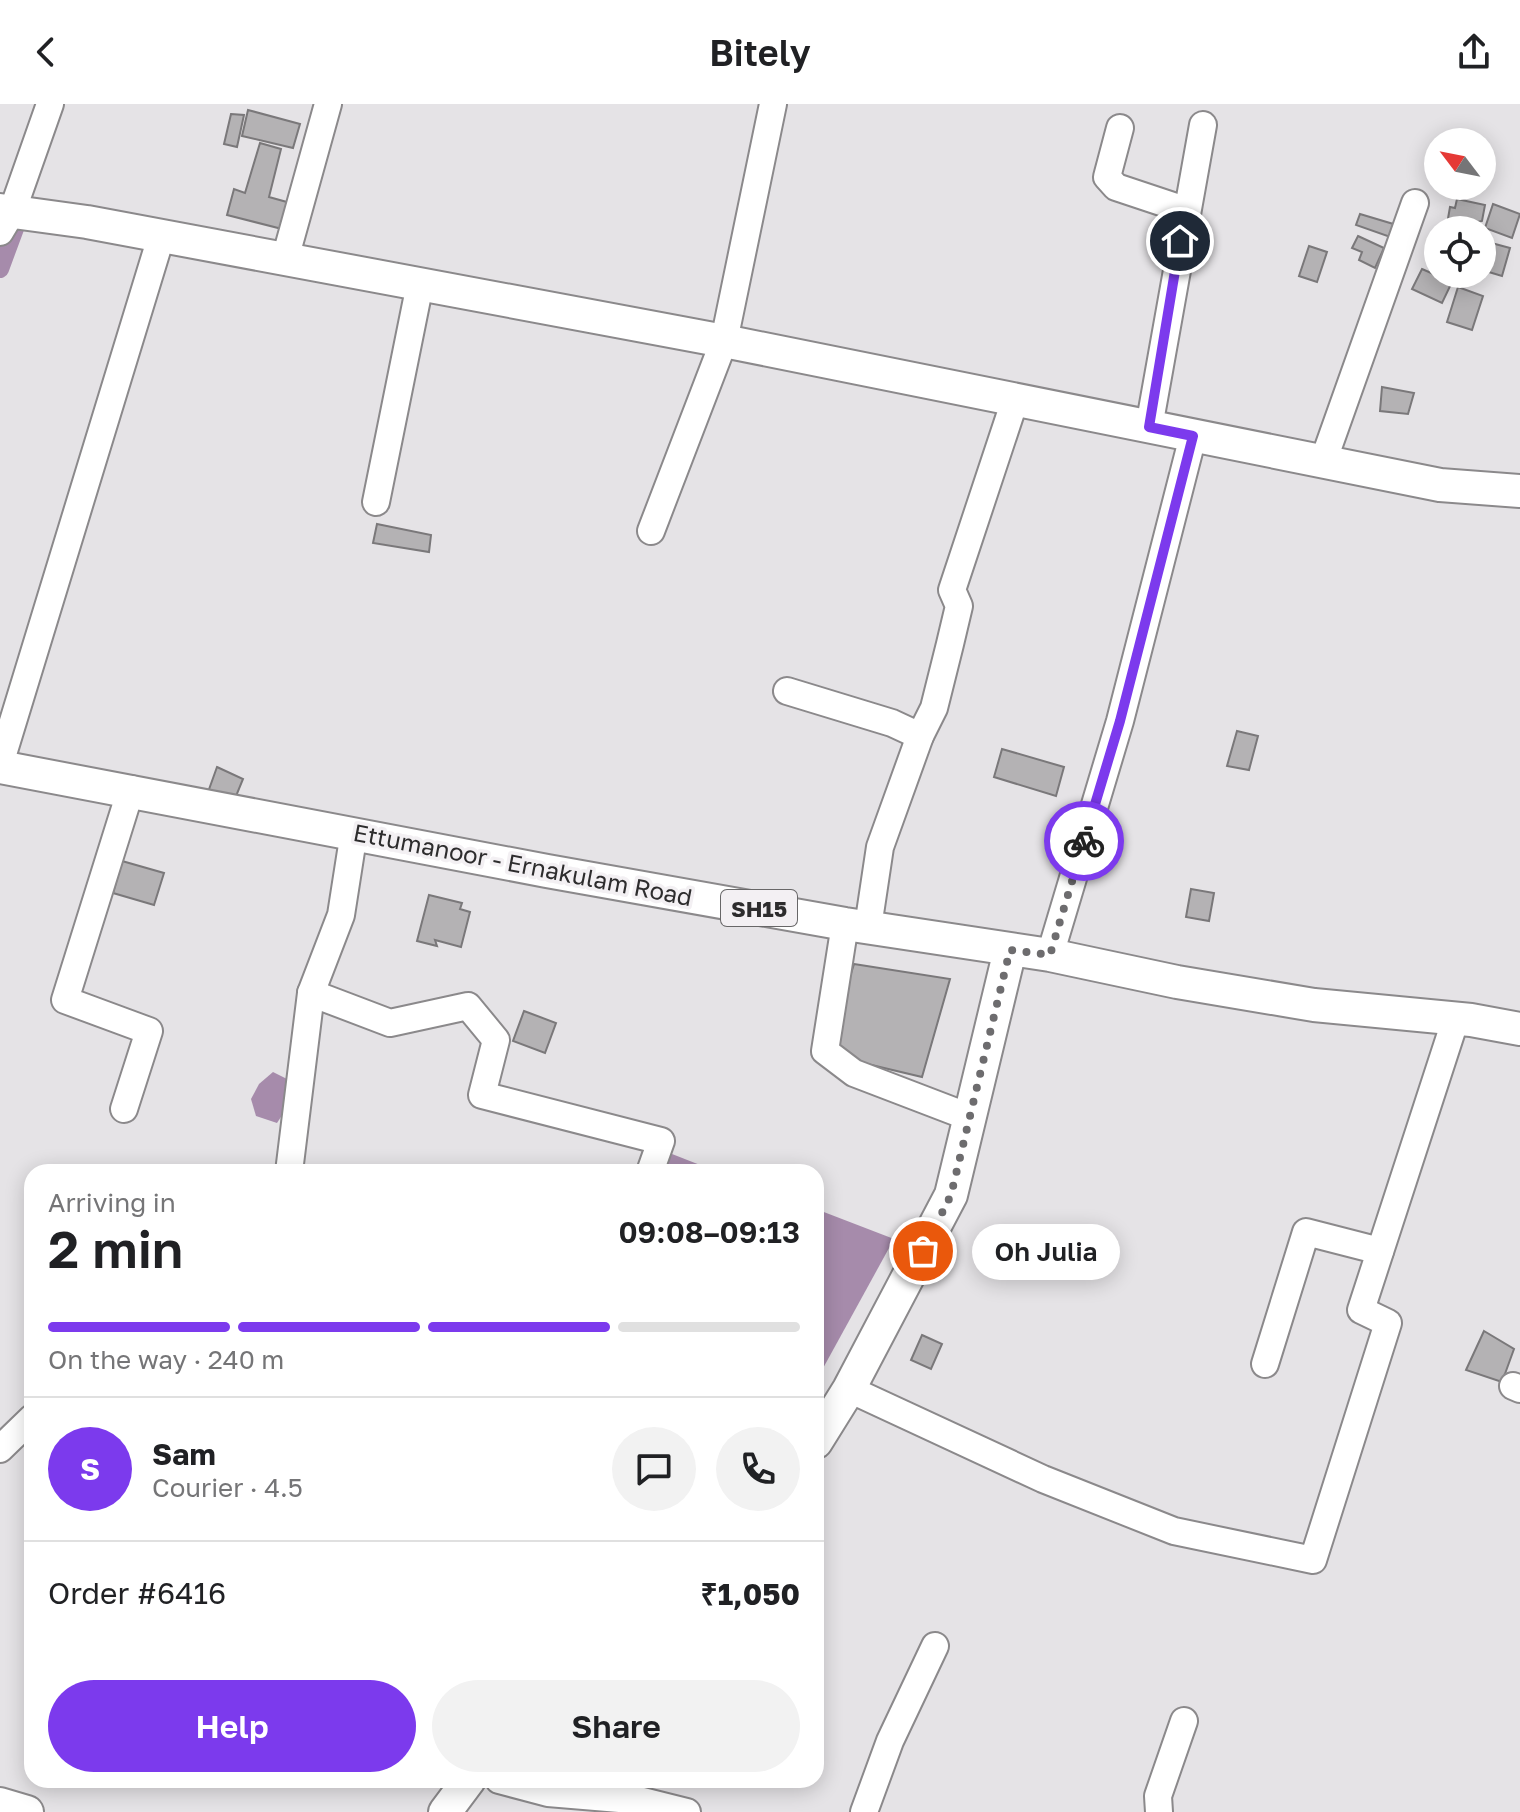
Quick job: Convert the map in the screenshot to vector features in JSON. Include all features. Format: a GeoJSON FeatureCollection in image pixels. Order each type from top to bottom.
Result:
{"type":"FeatureCollection","features":[{"type":"Feature","properties":{"kind":"main road"},"geometry":{"type":"LineString","coordinates":[[4,218],[49,218],[285,259],[724,341],[1440,485],[1520,491]]}},
{"type":"Feature","properties":{"kind":"main road","name":"Ettumanoor - Ernakulam Road"},"geometry":{"type":"LineString","coordinates":[[0,765],[547,871],[1050,955],[1177,982],[1314,1005],[1456,1018],[1520,1029]]}},
{"type":"Feature","properties":{"kind":"main road"},"geometry":{"type":"LineString","coordinates":[[824,1423],[849,1389],[951,1195],[1010,950]]}},
{"type":"Feature","properties":{"kind":"main road"},"geometry":{"type":"LineString","coordinates":[[445,1812],[463,1788]]}},
{"type":"Feature","properties":{"kind":"main road"},"geometry":{"type":"LineString","coordinates":[[0,1804],[27,1812]]}},
{"type":"Feature","properties":{"kind":"street"},"geometry":{"type":"LineString","coordinates":[[4,218],[50,104]]}},
{"type":"Feature","properties":{"kind":"street"},"geometry":{"type":"LineString","coordinates":[[285,259],[328,104]]}},
{"type":"Feature","properties":{"kind":"street"},"geometry":{"type":"LineString","coordinates":[[651,531],[724,341],[773,104]]}},
{"type":"Feature","properties":{"kind":"street"},"geometry":{"type":"LineString","coordinates":[[1149,427],[1185,210],[1203,125]]}},
{"type":"Feature","properties":{"kind":"street"},"geometry":{"type":"LineString","coordinates":[[1120,128],[1107,177],[1116,187],[1185,210]]}},
{"type":"Feature","properties":{"kind":"street"},"geometry":{"type":"LineString","coordinates":[[1323,462],[1415,203]]}},
{"type":"Feature","properties":{"kind":"street"},"geometry":{"type":"LineString","coordinates":[[0,765],[161,237]]}},
{"type":"Feature","properties":{"kind":"street"},"geometry":{"type":"LineString","coordinates":[[376,502],[420,284]]}},
{"type":"Feature","properties":{"kind":"street"},"geometry":{"type":"LineString","coordinates":[[969,1117],[854,1073],[825,1051],[856,925],[880,847],[920,736],[934,708],[959,606],[952,590],[1015,400]]}},
{"type":"Feature","properties":{"kind":"street"},"geometry":{"type":"LineString","coordinates":[[1050,955],[1120,721],[1193,436]]}},
{"type":"Feature","properties":{"kind":"street"},"geometry":{"type":"LineString","coordinates":[[787,691],[892,723],[920,736]]}},
{"type":"Feature","properties":{"kind":"street"},"geometry":{"type":"LineString","coordinates":[[124,1109],[149,1031],[65,1000],[131,789]]}},
{"type":"Feature","properties":{"kind":"street"},"geometry":{"type":"LineString","coordinates":[[290,1164],[311,993],[341,915],[354,832]]}},
{"type":"Feature","properties":{"kind":"street"},"geometry":{"type":"LineString","coordinates":[[311,993],[390,1023],[468,1006],[496,1040],[482,1095],[661,1141],[653,1164]]}},
{"type":"Feature","properties":{"kind":"street"},"geometry":{"type":"LineString","coordinates":[[849,1389],[1043,1479],[1174,1531],[1313,1560],[1388,1323],[1361,1310],[1456,1018]]}},
{"type":"Feature","properties":{"kind":"street"},"geometry":{"type":"LineString","coordinates":[[1265,1364],[1306,1232],[1380,1251]]}},
{"type":"Feature","properties":{"kind":"street"},"geometry":{"type":"LineString","coordinates":[[0,1449],[24,1426]]}},
{"type":"Feature","properties":{"kind":"street"},"geometry":{"type":"LineString","coordinates":[[864,1812],[890,1741],[935,1646]]}},
{"type":"Feature","properties":{"kind":"street"},"geometry":{"type":"LineString","coordinates":[[1159,1812],[1158,1796],[1184,1721]]}},
{"type":"Feature","properties":{"kind":"street"},"geometry":{"type":"LineString","coordinates":[[529,1788],[548,1793],[643,1801],[687,1812]]}},
{"type":"Feature","properties":{"kind":"shaded area"},"geometry":{"type":"Polygon","coordinates":[[[273,1072],[291,1081],[292,1100],[277,1123],[256,1116],[251,1099],[259,1084],[273,1072]]]}},
{"type":"Feature","properties":{"kind":"shaded area"},"geometry":{"type":"Polygon","coordinates":[[[672,1154],[698,1164],[666,1164],[672,1154]]]}},
{"type":"Feature","properties":{"kind":"shaded area"},"geometry":{"type":"Polygon","coordinates":[[[824,1212],[894,1239],[824,1366],[824,1212]]]}},
{"type":"Feature","properties":{"kind":"building"},"geometry":{"type":"Polygon","coordinates":[[[248,110],[300,124],[293,148],[242,136],[248,110]]]}},
{"type":"Feature","properties":{"kind":"building"},"geometry":{"type":"Polygon","coordinates":[[[231,114],[244,115],[237,147],[224,144],[231,114]]]}},
{"type":"Feature","properties":{"kind":"building"},"geometry":{"type":"Polygon","coordinates":[[[260,143],[281,149],[269,197],[294,204],[286,230],[227,215],[234,189],[245,193],[260,143]]]}},
{"type":"Feature","properties":{"kind":"building"},"geometry":{"type":"Polygon","coordinates":[[[1457,200],[1485,205],[1483,216],[1448,216],[1450,207],[1455,208],[1457,200]]]}},
{"type":"Feature","properties":{"kind":"building"},"geometry":{"type":"Polygon","coordinates":[[[1493,204],[1520,214],[1512,238],[1496,232],[1496,216],[1489,216],[1493,204]]]}},
{"type":"Feature","properties":{"kind":"building"},"geometry":{"type":"Polygon","coordinates":[[[1360,214],[1400,226],[1396,239],[1356,225],[1360,214]]]}},
{"type":"Feature","properties":{"kind":"building"},"geometry":{"type":"Polygon","coordinates":[[[1358,236],[1384,248],[1375,268],[1359,260],[1362,252],[1352,248],[1358,236]]]}},
{"type":"Feature","properties":{"kind":"building"},"geometry":{"type":"Polygon","coordinates":[[[1496,244],[1510,248],[1502,276],[1496,274],[1496,244]]]}},
{"type":"Feature","properties":{"kind":"building"},"geometry":{"type":"Polygon","coordinates":[[[1309,246],[1327,252],[1317,282],[1299,276],[1309,246]]]}},
{"type":"Feature","properties":{"kind":"building"},"geometry":{"type":"Polygon","coordinates":[[[1422,269],[1424,288],[1449,288],[1442,303],[1412,289],[1422,269]]]}},
{"type":"Feature","properties":{"kind":"building"},"geometry":{"type":"Polygon","coordinates":[[[1458,288],[1483,296],[1472,330],[1447,322],[1458,288]]]}},
{"type":"Feature","properties":{"kind":"building"},"geometry":{"type":"Polygon","coordinates":[[[1382,387],[1414,393],[1408,414],[1380,411],[1382,387]]]}},
{"type":"Feature","properties":{"kind":"building"},"geometry":{"type":"Polygon","coordinates":[[[377,524],[431,535],[429,552],[373,543],[377,524]]]}},
{"type":"Feature","properties":{"kind":"building"},"geometry":{"type":"Polygon","coordinates":[[[1237,731],[1258,736],[1249,770],[1227,766],[1237,731]]]}},
{"type":"Feature","properties":{"kind":"building"},"geometry":{"type":"Polygon","coordinates":[[[1002,749],[1064,767],[1056,796],[994,777],[1002,749]]]}},
{"type":"Feature","properties":{"kind":"building"},"geometry":{"type":"Polygon","coordinates":[[[217,767],[243,779],[232,806],[207,795],[217,767]]]}},
{"type":"Feature","properties":{"kind":"building"},"geometry":{"type":"Polygon","coordinates":[[[122,861],[164,873],[154,905],[113,893],[122,861]]]}},
{"type":"Feature","properties":{"kind":"building"},"geometry":{"type":"Polygon","coordinates":[[[1191,889],[1214,893],[1209,921],[1186,917],[1191,889]]]}},
{"type":"Feature","properties":{"kind":"building"},"geometry":{"type":"Polygon","coordinates":[[[429,895],[462,903],[460,909],[470,912],[461,947],[435,940],[437,946],[417,941],[429,895]]]}},
{"type":"Feature","properties":{"kind":"building"},"geometry":{"type":"Polygon","coordinates":[[[854,964],[950,979],[922,1077],[838,1057],[828,1046],[854,964]]]}},
{"type":"Feature","properties":{"kind":"building"},"geometry":{"type":"Polygon","coordinates":[[[524,1011],[556,1023],[545,1053],[513,1041],[524,1011]]]}},
{"type":"Feature","properties":{"kind":"building"},"geometry":{"type":"Polygon","coordinates":[[[1484,1331],[1514,1349],[1502,1382],[1466,1370],[1484,1331]]]}},
{"type":"Feature","properties":{"kind":"building"},"geometry":{"type":"Polygon","coordinates":[[[922,1335],[942,1344],[931,1369],[911,1360],[922,1335]]]}},
{"type":"Feature","properties":{"kind":"waterway"},"geometry":{"type":"LineString","coordinates":[[0,269],[20,215]]}},
{"type":"Feature","properties":{"kind":"way so far"},"geometry":{"type":"LineString","coordinates":[[923,1251],[951,1195],[1010,950],[1050,955],[1084,841]]}},
{"type":"Feature","properties":{"kind":"place","name":"Oh Julia"},"geometry":{"type":"Point","coordinates":[923,1251]}},
{"type":"Feature","properties":{"kind":"route"},"geometry":{"type":"LineString","coordinates":[[1084,841],[1120,721],[1193,436],[1149,427],[1180,241]]}}]}
